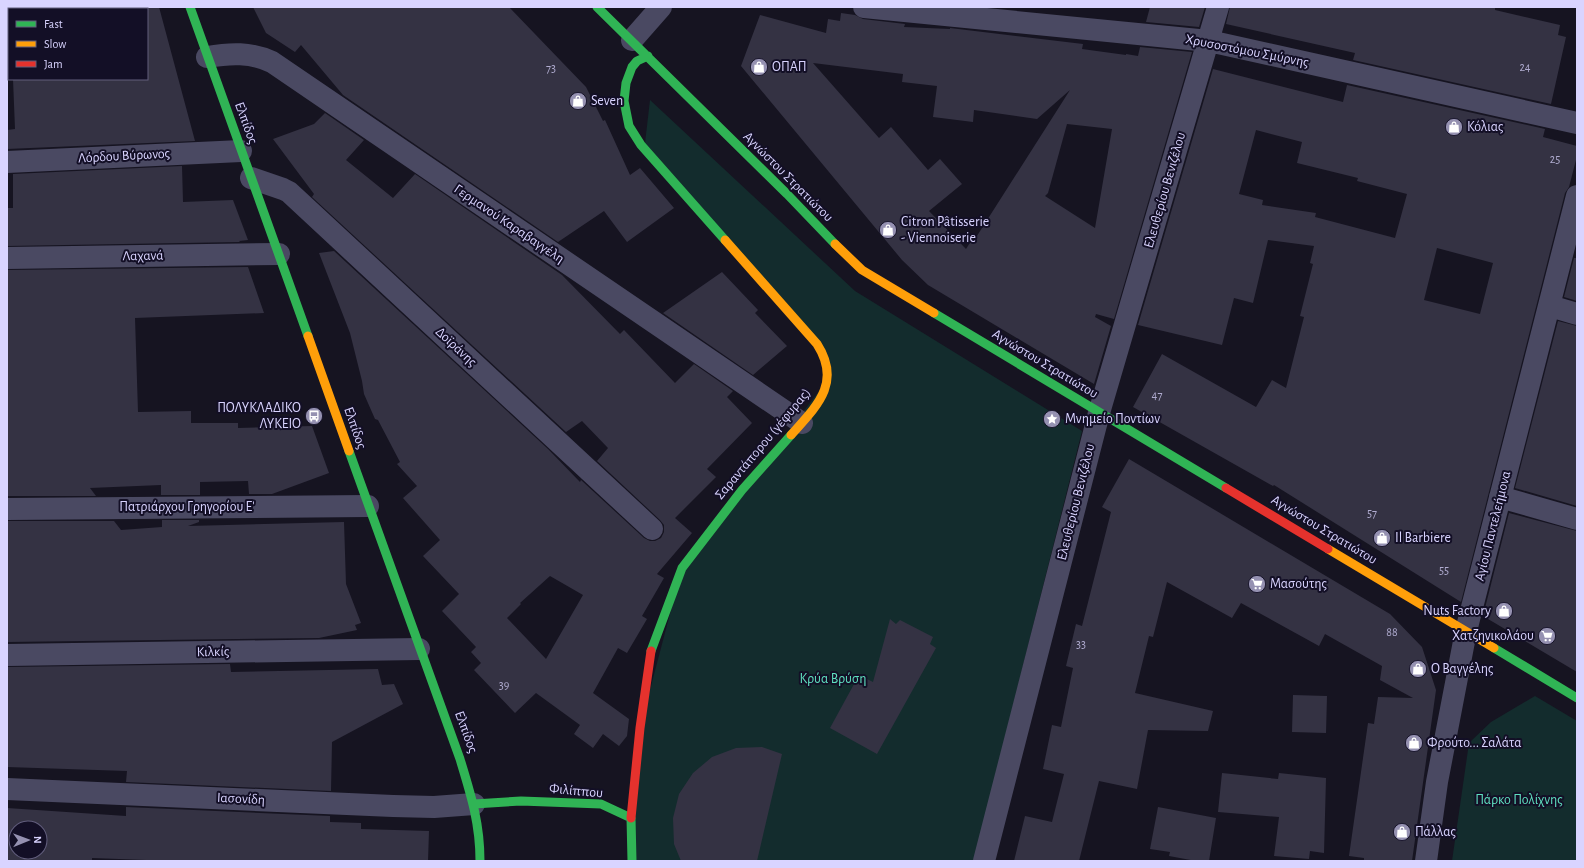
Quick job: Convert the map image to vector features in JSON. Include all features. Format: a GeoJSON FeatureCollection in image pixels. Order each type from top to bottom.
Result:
{"type":"FeatureCollection","features":[{"type":"Feature","properties":{"kind":"main road","name":"Ελπίδος"},"geometry":{"type":"LineString","coordinates":[[190,7],[419,649],[458,752],[474,804],[480,839],[480,861]]}},
{"type":"Feature","properties":{"kind":"main road","name":"Αγνώστου Στρατιώτου"},"geometry":{"type":"LineString","coordinates":[[608,10],[632,40],[857,266],[878,280],[1577,698]]}},
{"type":"Feature","properties":{"kind":"main road","name":"Σαραντάπορου (γέφυρας)"},"geometry":{"type":"LineString","coordinates":[[631,818],[640,728],[651,651],[682,568],[742,490],[802,423],[824,393],[828,381],[828,368],[824,355],[812,338],[640,145],[629,126],[624,110],[625,92],[630,70],[637,61],[648,56]]}},
{"type":"Feature","properties":{"kind":"main road","name":"Φιλίππου"},"geometry":{"type":"LineString","coordinates":[[474,804],[521,801],[601,804],[631,818]]}},
{"type":"Feature","properties":{"kind":"main road"},"geometry":{"type":"LineString","coordinates":[[631,818],[632,861]]}},
{"type":"Feature","properties":{"kind":"street"},"geometry":{"type":"LineString","coordinates":[[632,40],[661,7]]}},
{"type":"Feature","properties":{"kind":"street","name":"Χρυσοστόμου Σμύρνης"},"geometry":{"type":"LineString","coordinates":[[864,7],[986,13],[1209,41],[1577,123]]}},
{"type":"Feature","properties":{"kind":"street","name":"Ελευθερίου Βενιζέλου"},"geometry":{"type":"LineString","coordinates":[[984,861],[1100,413],[1218,7]]}},
{"type":"Feature","properties":{"kind":"street","name":"Γερμανού Καραβαγγέλη"},"geometry":{"type":"LineString","coordinates":[[207,58],[222,54],[248,54],[272,62],[802,423]]}},
{"type":"Feature","properties":{"kind":"street","name":"Λόρδου Βύρωνος"},"geometry":{"type":"LineString","coordinates":[[7,162],[241,150]]}},
{"type":"Feature","properties":{"kind":"street","name":"Δοϊράνης"},"geometry":{"type":"LineString","coordinates":[[252,178],[289,192],[652,529]]}},
{"type":"Feature","properties":{"kind":"street","name":"Αγίου Παντελεήμονα"},"geometry":{"type":"LineString","coordinates":[[1426,861],[1437,782],[1466,631],[1577,196]]}},
{"type":"Feature","properties":{"kind":"street","name":"Λαχανά"},"geometry":{"type":"LineString","coordinates":[[7,258],[279,254]]}},
{"type":"Feature","properties":{"kind":"street"},"geometry":{"type":"LineString","coordinates":[[1550,306],[1577,314]]}},
{"type":"Feature","properties":{"kind":"street"},"geometry":{"type":"LineString","coordinates":[[1500,497],[1577,519]]}},
{"type":"Feature","properties":{"kind":"street","name":"Πατριάρχου Γρηγορίου Ε'"},"geometry":{"type":"LineString","coordinates":[[7,509],[368,506]]}},
{"type":"Feature","properties":{"kind":"street","name":"Κιλκίς"},"geometry":{"type":"LineString","coordinates":[[7,655],[419,649]]}},
{"type":"Feature","properties":{"kind":"street","name":"Ιασoνίδη"},"geometry":{"type":"LineString","coordinates":[[7,789],[393,806],[434,807],[474,804]]}},
{"type":"Feature","properties":{"kind":"green space","name":"Κρύα Βρύση"},"geometry":{"type":"Polygon","coordinates":[[[650,100],[855,291],[1082,431],[974,861],[632,861],[640,728],[682,568],[827,381],[817,344],[644,152],[650,100]]]}},
{"type":"Feature","properties":{"kind":"green space","name":"Πάρκο Πολίχνης"},"geometry":{"type":"Polygon","coordinates":[[[1535,696],[1577,721],[1577,861],[1452,861],[1469,743],[1491,722],[1535,696]]]}},
{"type":"Feature","properties":{"kind":"building"},"geometry":{"type":"Polygon","coordinates":[[[159,7],[195,141],[7,149],[7,130],[15,129],[13,80],[148,80],[147,8],[159,7]]]}},
{"type":"Feature","properties":{"kind":"building"},"geometry":{"type":"Polygon","coordinates":[[[253,7],[509,7],[586,87],[603,121],[605,120],[630,175],[640,168],[674,208],[627,242],[604,211],[558,242],[343,95],[301,45],[295,52],[266,33],[253,7]]]}},
{"type":"Feature","properties":{"kind":"building"},"geometry":{"type":"Polygon","coordinates":[[[1150,7],[1205,7],[1199,27],[1146,22],[1150,7]]]}},
{"type":"Feature","properties":{"kind":"building"},"geometry":{"type":"Polygon","coordinates":[[[1230,7],[1495,7],[1495,10],[1560,25],[1558,35],[1566,37],[1551,104],[1353,60],[1355,53],[1226,24],[1230,7]]]}},
{"type":"Feature","properties":{"kind":"building"},"geometry":{"type":"Polygon","coordinates":[[[841,13],[855,15],[863,19],[905,24],[904,27],[950,28],[1083,44],[1082,49],[1126,55],[1138,56],[1140,47],[1192,52],[1114,319],[1096,314],[1095,317],[1111,326],[1094,384],[928,285],[902,260],[741,66],[760,15],[826,33],[828,19],[840,21],[841,13]],[[813,63],[879,138],[891,127],[928,170],[940,159],[962,184],[929,211],[966,249],[973,238],[975,239],[1070,90],[1037,119],[974,110],[973,122],[933,117],[937,86],[902,82],[903,74],[813,63]],[[1067,124],[1048,193],[1045,196],[1095,228],[1112,129],[1067,124]]]}},
{"type":"Feature","properties":{"kind":"building"},"geometry":{"type":"Polygon","coordinates":[[[1213,69],[1343,102],[1347,85],[1545,129],[1543,137],[1577,146],[1577,156],[1569,187],[1565,193],[1461,602],[1274,485],[1273,486],[1133,407],[1162,354],[1256,407],[1272,380],[1286,388],[1304,317],[1300,316],[1313,264],[1310,263],[1314,246],[1268,240],[1253,303],[1234,298],[1222,345],[1138,325],[1213,69]],[[1256,130],[1239,194],[1263,200],[1262,205],[1316,213],[1315,217],[1395,238],[1407,194],[1357,181],[1358,178],[1297,163],[1302,142],[1256,130]],[[1437,248],[1424,300],[1480,314],[1493,263],[1437,248]]]}},
{"type":"Feature","properties":{"kind":"building"},"geometry":{"type":"Polygon","coordinates":[[[325,113],[364,140],[346,160],[393,198],[415,174],[562,275],[620,334],[624,330],[675,383],[694,364],[733,391],[727,397],[752,423],[707,469],[716,477],[675,518],[692,533],[657,574],[664,578],[642,616],[647,619],[627,653],[618,648],[593,693],[629,719],[627,736],[619,746],[603,734],[593,748],[574,734],[580,725],[536,693],[515,713],[474,670],[481,663],[471,652],[476,647],[442,611],[459,594],[423,556],[440,540],[403,498],[417,486],[397,464],[400,462],[378,420],[375,419],[364,394],[350,333],[319,253],[334,251],[548,449],[580,482],[581,480],[644,538],[650,541],[655,541],[661,538],[664,532],[664,525],[597,461],[608,448],[582,421],[566,432],[312,197],[314,194],[273,139],[314,124],[325,113]],[[550,576],[520,603],[521,604],[507,618],[546,659],[583,595],[550,576]]]}},
{"type":"Feature","properties":{"kind":"building"},"geometry":{"type":"Polygon","coordinates":[[[182,166],[183,202],[233,200],[248,240],[239,241],[240,242],[7,246],[7,208],[13,208],[13,174],[182,166]]]}},
{"type":"Feature","properties":{"kind":"building"},"geometry":{"type":"Polygon","coordinates":[[[1574,258],[1577,258],[1577,301],[1564,297],[1574,258]]]}},
{"type":"Feature","properties":{"kind":"building"},"geometry":{"type":"Polygon","coordinates":[[[248,267],[264,313],[135,318],[138,412],[191,411],[191,423],[238,423],[238,428],[312,426],[329,473],[272,494],[249,494],[248,481],[200,482],[200,495],[161,495],[161,485],[90,488],[96,496],[7,496],[7,270],[248,267]]]}},
{"type":"Feature","properties":{"kind":"building"},"geometry":{"type":"Polygon","coordinates":[[[722,272],[758,310],[755,313],[787,346],[753,375],[663,313],[722,272]]]}},
{"type":"Feature","properties":{"kind":"building"},"geometry":{"type":"Polygon","coordinates":[[[1558,321],[1577,326],[1577,506],[1515,488],[1558,321]]]}},
{"type":"Feature","properties":{"kind":"building"},"geometry":{"type":"Polygon","coordinates":[[[1129,459],[1390,614],[1422,647],[1436,690],[1412,861],[1364,861],[1364,858],[1349,856],[1368,723],[1374,724],[1378,697],[1413,698],[1380,680],[1382,666],[1325,634],[1319,646],[1241,603],[1232,618],[1167,582],[1153,637],[1149,636],[1135,693],[1213,711],[1208,731],[1148,730],[1137,789],[1099,781],[1079,861],[1014,861],[1025,816],[1052,822],[1064,774],[1043,769],[1052,725],[1061,727],[1073,668],[1066,666],[1076,624],[1082,626],[1111,512],[1102,507],[1129,459]]]}},
{"type":"Feature","properties":{"kind":"building"},"geometry":{"type":"Polygon","coordinates":[[[1509,513],[1577,531],[1577,672],[1483,616],[1509,513]]]}},
{"type":"Feature","properties":{"kind":"building"},"geometry":{"type":"Polygon","coordinates":[[[162,520],[199,520],[199,522],[188,526],[344,522],[346,584],[361,623],[355,625],[357,630],[319,638],[7,642],[7,521],[114,521],[121,530],[162,527],[162,520]]]}},
{"type":"Feature","properties":{"kind":"building"},"geometry":{"type":"Polygon","coordinates":[[[890,619],[896,624],[900,620],[933,637],[930,644],[936,648],[877,754],[830,728],[859,675],[873,682],[890,619]]]}},
{"type":"Feature","properties":{"kind":"building"},"geometry":{"type":"Polygon","coordinates":[[[230,664],[231,672],[378,669],[382,685],[394,684],[403,704],[332,742],[331,791],[126,782],[127,771],[7,767],[7,667],[230,664]]]}},
{"type":"Feature","properties":{"kind":"building"},"geometry":{"type":"Polygon","coordinates":[[[1293,695],[1327,696],[1326,733],[1292,732],[1293,695]]]}},
{"type":"Feature","properties":{"kind":"building"},"geometry":{"type":"Polygon","coordinates":[[[762,747],[782,754],[757,861],[681,861],[674,844],[673,818],[679,794],[693,773],[712,757],[736,748],[762,747]]]}},
{"type":"Feature","properties":{"kind":"building"},"geometry":{"type":"Polygon","coordinates":[[[1222,773],[1278,779],[1279,773],[1326,778],[1324,853],[1310,851],[1309,859],[1274,856],[1279,817],[1218,812],[1222,773]]]}},
{"type":"Feature","properties":{"kind":"building"},"geometry":{"type":"Polygon","coordinates":[[[126,807],[330,816],[330,822],[361,823],[361,829],[429,831],[428,861],[173,861],[92,858],[92,861],[7,860],[7,808],[126,816],[126,807]]]}},
{"type":"Feature","properties":{"kind":"building"},"geometry":{"type":"Polygon","coordinates":[[[1158,807],[1216,818],[1209,861],[1196,861],[1169,856],[1170,852],[1150,849],[1158,807]]]}},
{"type":"Feature","properties":{"kind":"traffic: fast"},"geometry":{"type":"LineString","coordinates":[[190,7],[308,336]]}},
{"type":"Feature","properties":{"kind":"traffic: fast"},"geometry":{"type":"LineString","coordinates":[[597,7],[787,194],[835,244]]}},
{"type":"Feature","properties":{"kind":"traffic: fast"},"geometry":{"type":"LineString","coordinates":[[648,56],[637,61],[632,67],[626,83],[624,101],[629,126],[641,145],[725,240]]}},
{"type":"Feature","properties":{"kind":"traffic: fast"},"geometry":{"type":"LineString","coordinates":[[934,313],[1226,488]]}},
{"type":"Feature","properties":{"kind":"traffic: fast"},"geometry":{"type":"LineString","coordinates":[[651,651],[682,568],[742,490],[791,435]]}},
{"type":"Feature","properties":{"kind":"traffic: fast"},"geometry":{"type":"LineString","coordinates":[[349,451],[460,759],[477,822],[480,861]]}},
{"type":"Feature","properties":{"kind":"traffic: fast"},"geometry":{"type":"LineString","coordinates":[[1494,648],[1577,698]]}},
{"type":"Feature","properties":{"kind":"traffic: fast"},"geometry":{"type":"LineString","coordinates":[[474,804],[521,801],[601,804],[631,818],[632,861]]}},
{"type":"Feature","properties":{"kind":"traffic: slow"},"geometry":{"type":"LineString","coordinates":[[725,240],[817,344],[824,358],[827,371],[827,382],[823,393],[810,414],[791,435]]}},
{"type":"Feature","properties":{"kind":"traffic: slow"},"geometry":{"type":"LineString","coordinates":[[835,244],[862,270],[934,313]]}},
{"type":"Feature","properties":{"kind":"traffic: slow"},"geometry":{"type":"LineString","coordinates":[[308,336],[349,451]]}},
{"type":"Feature","properties":{"kind":"traffic: slow"},"geometry":{"type":"LineString","coordinates":[[1328,549],[1494,648]]}},
{"type":"Feature","properties":{"kind":"traffic: jam"},"geometry":{"type":"LineString","coordinates":[[1226,488],[1328,549]]}},
{"type":"Feature","properties":{"kind":"traffic: jam"},"geometry":{"type":"LineString","coordinates":[[631,818],[640,728],[651,651]]}},
{"type":"Feature","properties":{"kind":"place","name":"ΟΠΑΠ"},"geometry":{"type":"Point","coordinates":[759,67]}},
{"type":"Feature","properties":{"kind":"place","name":"Seven"},"geometry":{"type":"Point","coordinates":[578,101]}},
{"type":"Feature","properties":{"kind":"place","name":"Κόλιας"},"geometry":{"type":"Point","coordinates":[1454,127]}},
{"type":"Feature","properties":{"kind":"place","name":"Citron Pâtisserie - Viennoiserie"},"geometry":{"type":"Point","coordinates":[888,230]}},
{"type":"Feature","properties":{"kind":"place","name":"ΠΟΛΥΚΛΑΔΙΚΟ ΛΥΚΕΙΟ"},"geometry":{"type":"Point","coordinates":[314,416]}},
{"type":"Feature","properties":{"kind":"place","name":"Μνημείο Ποντίων"},"geometry":{"type":"Point","coordinates":[1052,419]}},
{"type":"Feature","properties":{"kind":"place","name":"Il Barbiere"},"geometry":{"type":"Point","coordinates":[1382,538]}},
{"type":"Feature","properties":{"kind":"place","name":"Μασούτης"},"geometry":{"type":"Point","coordinates":[1257,584]}},
{"type":"Feature","properties":{"kind":"place","name":"Nuts Factory"},"geometry":{"type":"Point","coordinates":[1504,611]}},
{"type":"Feature","properties":{"kind":"place","name":"Χατζηνικολάου"},"geometry":{"type":"Point","coordinates":[1547,636]}},
{"type":"Feature","properties":{"kind":"place","name":"Ο Βαγγέλης"},"geometry":{"type":"Point","coordinates":[1418,669]}},
{"type":"Feature","properties":{"kind":"place","name":"Φρούτο... Σαλάτα"},"geometry":{"type":"Point","coordinates":[1414,743]}},
{"type":"Feature","properties":{"kind":"place","name":"Πάλλας"},"geometry":{"type":"Point","coordinates":[1402,832]}}]}
